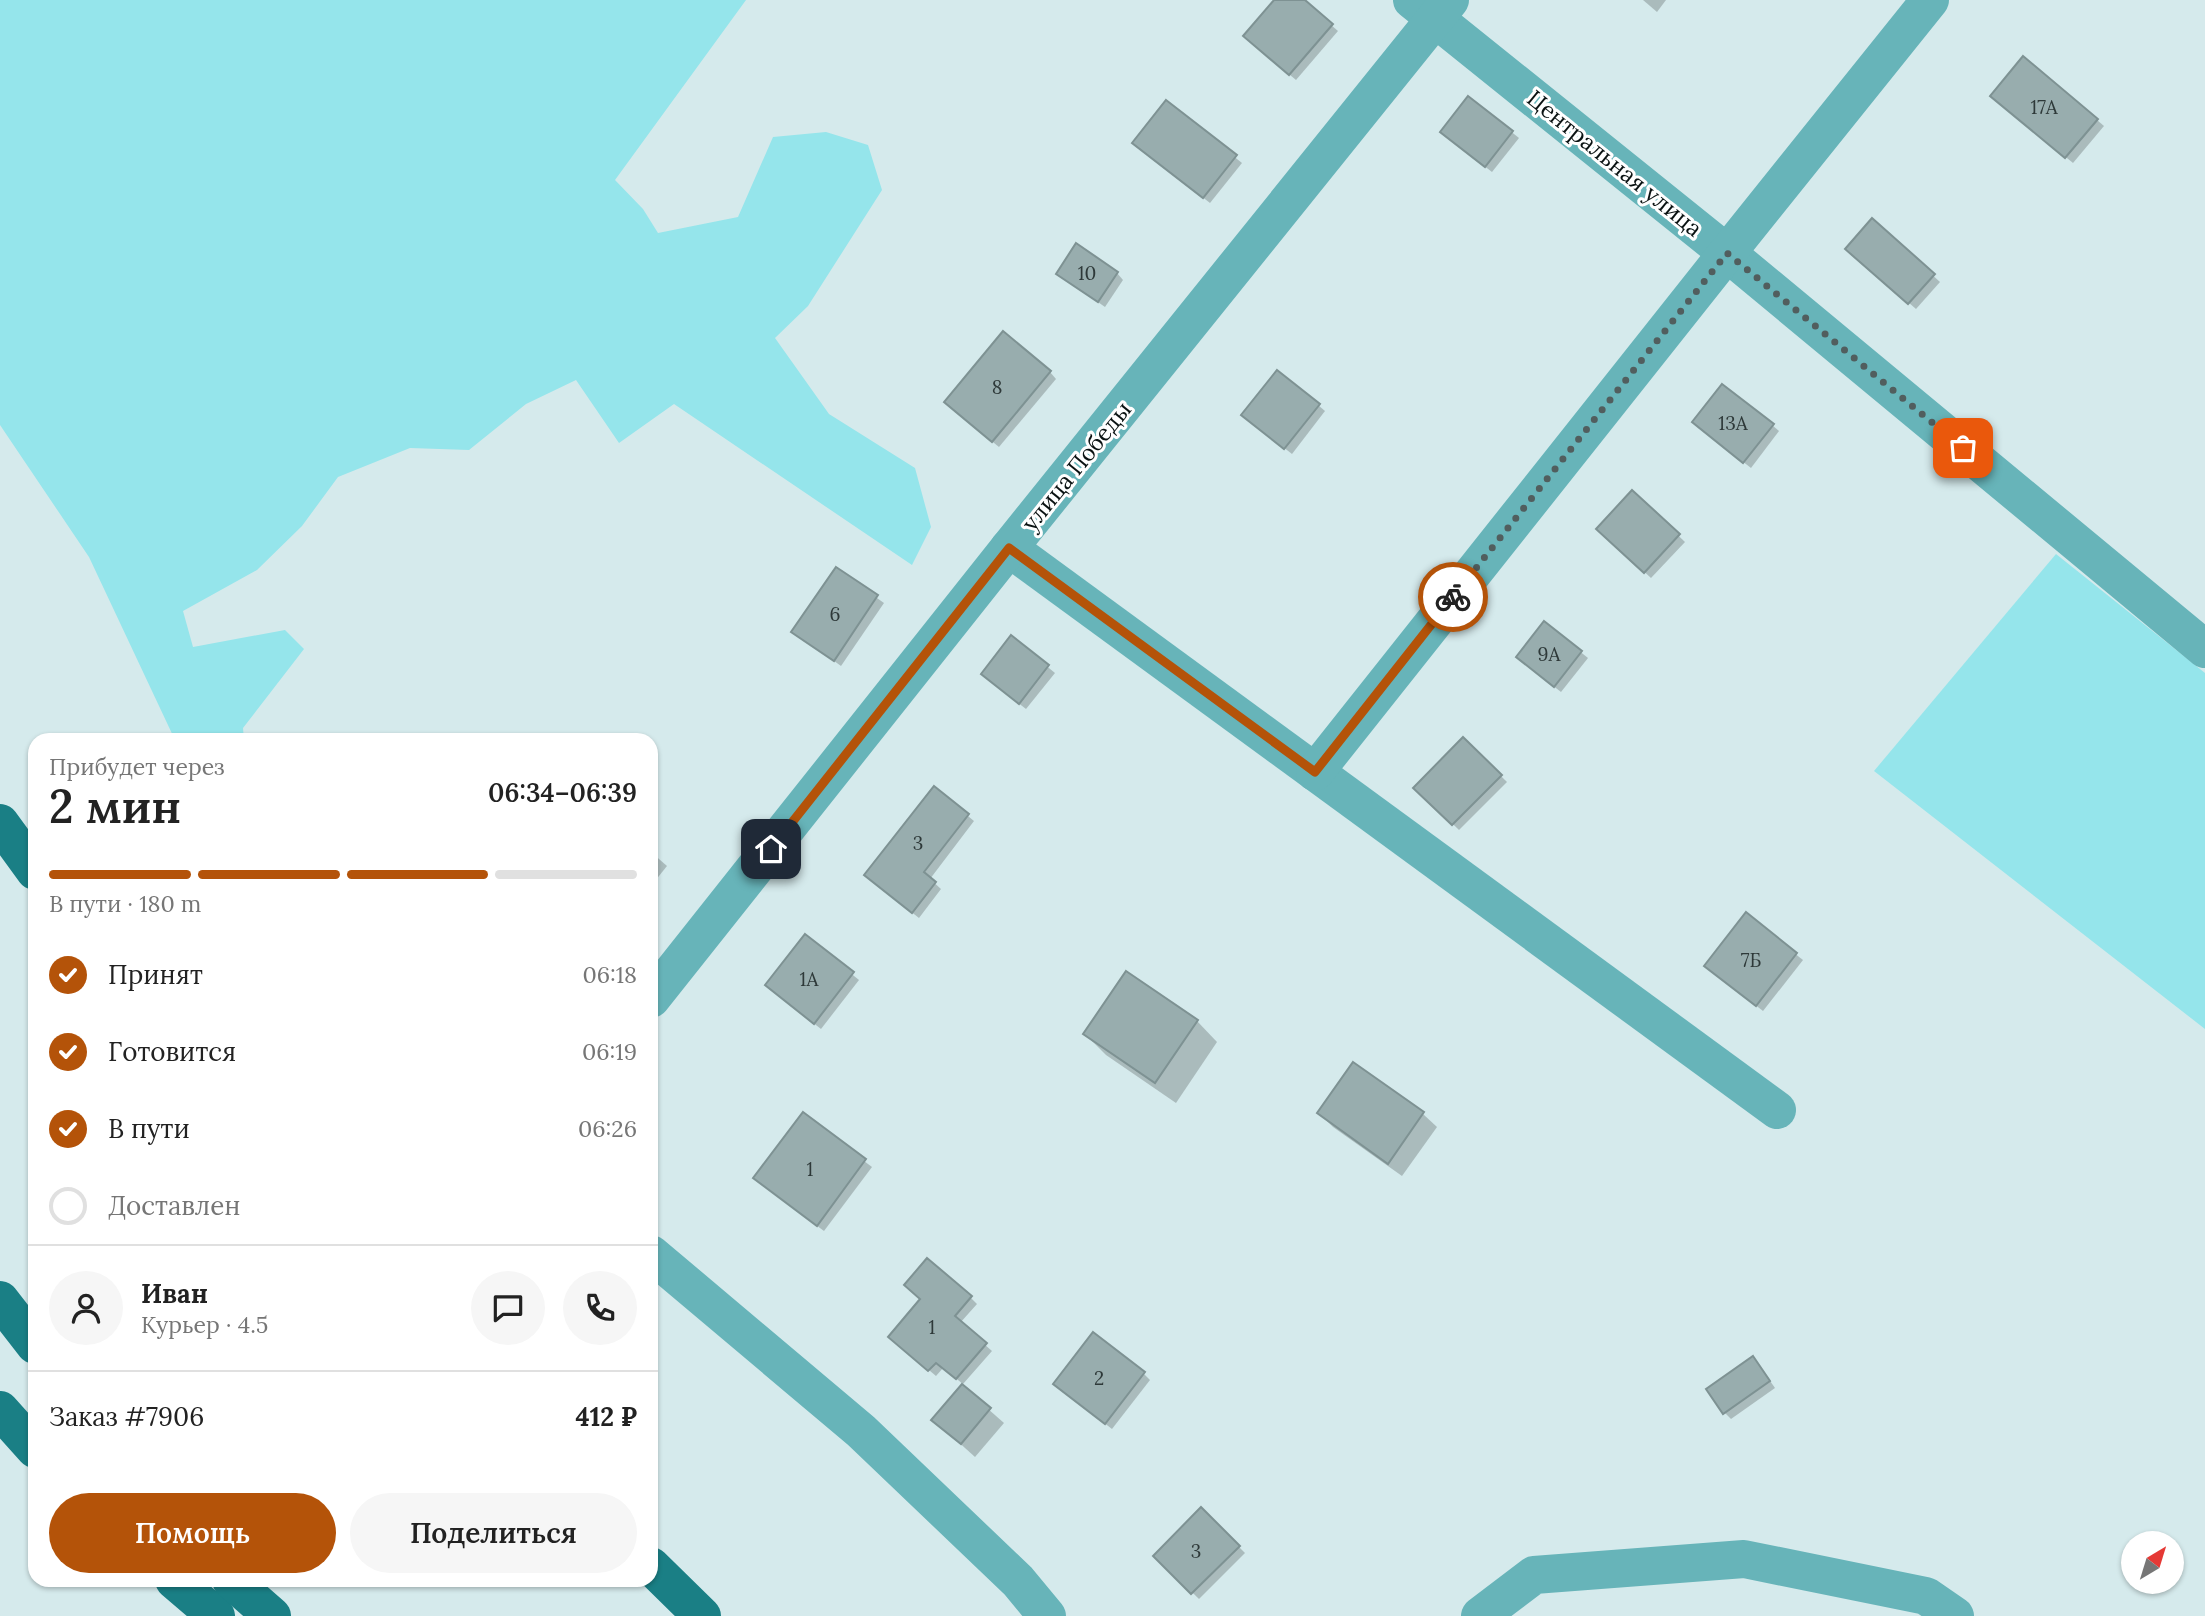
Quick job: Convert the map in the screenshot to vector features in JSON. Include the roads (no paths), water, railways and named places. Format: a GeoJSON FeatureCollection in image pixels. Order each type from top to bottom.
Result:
{"type":"FeatureCollection","features":[{"type":"Feature","properties":{"kind":"main road"},"geometry":{"type":"LineString","coordinates":[[0,823],[28,861]]}},
{"type":"Feature","properties":{"kind":"main road"},"geometry":{"type":"LineString","coordinates":[[0,1300],[28,1336]]}},
{"type":"Feature","properties":{"kind":"main road"},"geometry":{"type":"LineString","coordinates":[[0,1410],[28,1441]]}},
{"type":"Feature","properties":{"kind":"main road"},"geometry":{"type":"LineString","coordinates":[[658,1573],[702,1616]]}},
{"type":"Feature","properties":{"kind":"main road"},"geometry":{"type":"LineString","coordinates":[[182,1587],[216,1616]]}},
{"type":"Feature","properties":{"kind":"main road"},"geometry":{"type":"LineString","coordinates":[[239,1587],[272,1616]]}},
{"type":"Feature","properties":{"kind":"street"},"geometry":{"type":"LineString","coordinates":[[1315,772],[1930,0]]}},
{"type":"Feature","properties":{"kind":"street","name":"Центральная улица"},"geometry":{"type":"LineString","coordinates":[[1433,6],[2205,649]]}},
{"type":"Feature","properties":{"kind":"street","name":"улица Победы"},"geometry":{"type":"LineString","coordinates":[[658,990],[1009,548],[1433,6]]}},
{"type":"Feature","properties":{"kind":"street"},"geometry":{"type":"LineString","coordinates":[[1009,548],[1777,1110]]}},
{"type":"Feature","properties":{"kind":"street"},"geometry":{"type":"LineString","coordinates":[[658,1260],[861,1431],[1018,1581],[1047,1616]]}},
{"type":"Feature","properties":{"kind":"street"},"geometry":{"type":"LineString","coordinates":[[1480,1616],[1534,1575],[1744,1559],[1926,1596],[1955,1616]]}}]}
